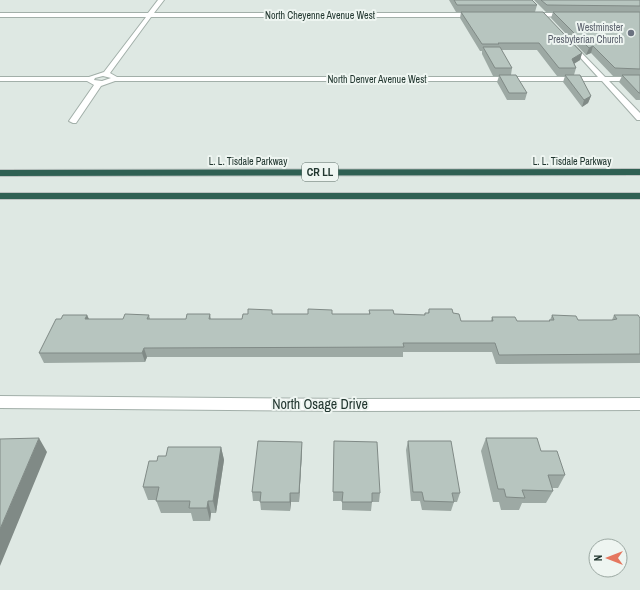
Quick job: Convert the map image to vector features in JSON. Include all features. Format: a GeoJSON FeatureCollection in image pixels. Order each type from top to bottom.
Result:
{"type":"FeatureCollection","features":[{"type":"Feature","properties":{"kind":"highway","name":"L. L. Tisdale Parkway"},"geometry":{"type":"LineString","coordinates":[[0,173],[640,172]]}},
{"type":"Feature","properties":{"kind":"highway","name":"CR LL"},"geometry":{"type":"LineString","coordinates":[[0,196],[640,196]]}},
{"type":"Feature","properties":{"kind":"street"},"geometry":{"type":"LineString","coordinates":[[106,74],[161,0]]}},
{"type":"Feature","properties":{"kind":"street"},"geometry":{"type":"LineString","coordinates":[[534,6],[551,23]]}},
{"type":"Feature","properties":{"kind":"street","name":"North Cheyenne Avenue West"},"geometry":{"type":"LineString","coordinates":[[0,15],[487,15]]}},
{"type":"Feature","properties":{"kind":"street"},"geometry":{"type":"LineString","coordinates":[[519,15],[573,15]]}},
{"type":"Feature","properties":{"kind":"street"},"geometry":{"type":"LineString","coordinates":[[564,38],[640,118]]}},
{"type":"Feature","properties":{"kind":"street"},"geometry":{"type":"LineString","coordinates":[[0,79],[91,79],[95,76],[106,74],[113,76],[114,79]]}},
{"type":"Feature","properties":{"kind":"street"},"geometry":{"type":"LineString","coordinates":[[73,121],[99,83],[91,82],[91,79]]}},
{"type":"Feature","properties":{"kind":"street","name":"North Denver Avenue West"},"geometry":{"type":"LineString","coordinates":[[99,83],[108,82],[114,79],[640,79]]}},
{"type":"Feature","properties":{"kind":"street","name":"North Osage Drive"},"geometry":{"type":"LineString","coordinates":[[0,402],[344,405],[640,404]]}},
{"type":"Feature","properties":{"kind":"building"},"geometry":{"type":"Polygon","coordinates":[[[454,0],[532,0],[537,5],[457,5],[454,0]]]}},
{"type":"Feature","properties":{"kind":"building"},"geometry":{"type":"Polygon","coordinates":[[[541,0],[640,0],[640,6],[547,5],[541,0]]]}},
{"type":"Feature","properties":{"kind":"building"},"geometry":{"type":"Polygon","coordinates":[[[461,12],[543,12],[582,53],[572,59],[576,68],[559,68],[539,43],[482,44],[461,12]]]}},
{"type":"Feature","properties":{"kind":"building"},"geometry":{"type":"Polygon","coordinates":[[[553,12],[640,12],[640,69],[615,68],[593,46],[589,48],[553,12]]]}},
{"type":"Feature","properties":{"kind":"building"},"geometry":{"type":"Polygon","coordinates":[[[483,47],[500,47],[512,68],[495,68],[483,47]]]}},
{"type":"Feature","properties":{"kind":"building"},"geometry":{"type":"Polygon","coordinates":[[[499,75],[516,75],[527,93],[509,93],[499,75]]]}},
{"type":"Feature","properties":{"kind":"building"},"geometry":{"type":"Polygon","coordinates":[[[565,75],[580,75],[591,96],[584,100],[565,75]]]}},
{"type":"Feature","properties":{"kind":"building"},"geometry":{"type":"Polygon","coordinates":[[[622,75],[640,75],[640,93],[639,93],[622,75]]]}},
{"type":"Feature","properties":{"kind":"building"},"geometry":{"type":"Polygon","coordinates":[[[248,309],[272,310],[272,314],[308,314],[308,309],[332,310],[332,314],[370,314],[369,310],[393,310],[394,314],[425,315],[425,313],[429,313],[429,309],[452,309],[453,313],[459,314],[461,321],[493,321],[492,317],[515,317],[517,321],[550,321],[549,320],[554,320],[552,315],[576,316],[578,320],[612,320],[617,319],[614,315],[638,315],[640,318],[640,354],[499,355],[495,343],[403,343],[404,347],[144,348],[142,353],[39,353],[56,319],[61,319],[63,315],[87,315],[85,319],[123,319],[125,314],[149,315],[147,319],[186,319],[187,314],[210,314],[209,319],[242,319],[243,314],[248,314],[248,309]]]}},
{"type":"Feature","properties":{"kind":"building"},"geometry":{"type":"Polygon","coordinates":[[[39,438],[0,529],[0,439],[39,438]]]}},
{"type":"Feature","properties":{"kind":"building"},"geometry":{"type":"Polygon","coordinates":[[[486,438],[537,438],[541,451],[557,451],[565,475],[548,475],[553,491],[522,490],[525,498],[506,497],[504,489],[498,489],[486,438]]]}},
{"type":"Feature","properties":{"kind":"building"},"geometry":{"type":"Polygon","coordinates":[[[258,441],[302,442],[299,493],[290,493],[290,502],[260,502],[261,492],[252,492],[258,441]]]}},
{"type":"Feature","properties":{"kind":"building"},"geometry":{"type":"Polygon","coordinates":[[[334,441],[377,442],[380,493],[372,493],[372,502],[342,502],[343,492],[333,492],[334,441]]]}},
{"type":"Feature","properties":{"kind":"building"},"geometry":{"type":"Polygon","coordinates":[[[408,441],[451,441],[460,493],[452,493],[454,502],[424,501],[422,492],[413,492],[408,441]]]}},
{"type":"Feature","properties":{"kind":"building"},"geometry":{"type":"Polygon","coordinates":[[[168,447],[221,447],[213,501],[208,501],[207,508],[189,508],[190,501],[156,501],[159,487],[143,487],[149,461],[157,461],[158,456],[166,456],[168,447]]]}},
{"type":"Feature","properties":{"kind":"place","name":"Westminster Presbyterian Church"},"geometry":{"type":"Point","coordinates":[631,33]}}]}
